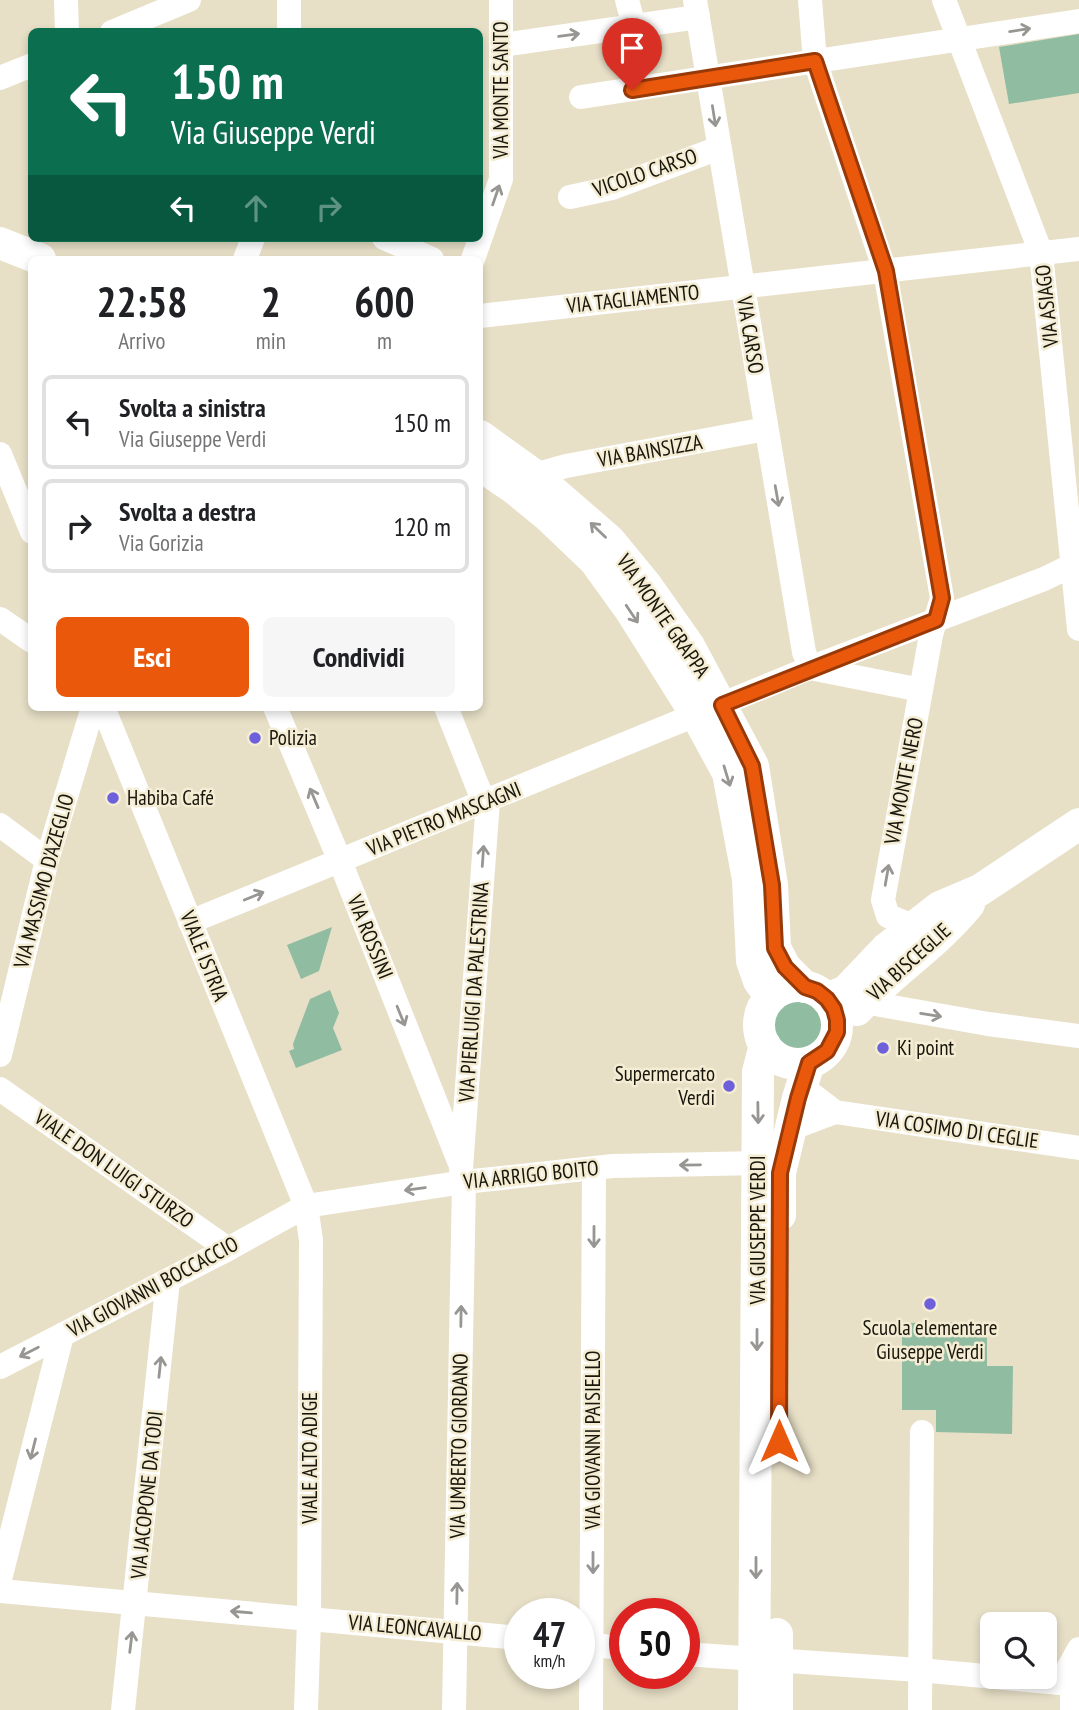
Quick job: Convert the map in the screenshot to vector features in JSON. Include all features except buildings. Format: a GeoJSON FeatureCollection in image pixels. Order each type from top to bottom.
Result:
{"type":"FeatureCollection","features":[{"type":"Feature","properties":{"kind":"main road"},"geometry":{"type":"LineString","coordinates":[[0,243],[32,256]]}},
{"type":"Feature","properties":{"kind":"main road"},"geometry":{"type":"LineString","coordinates":[[0,262],[28,273]]}},
{"type":"Feature","properties":{"kind":"main road","name":"VIA MONTE GRAPPA"},"geometry":{"type":"LineString","coordinates":[[483,438],[534,475],[609,540],[646,585],[689,646],[710,710]]}},
{"type":"Feature","properties":{"kind":"main road","name":"VIA MONTE GRAPPA"},"geometry":{"type":"LineString","coordinates":[[483,467],[549,517],[595,561],[636,619],[710,710]]}},
{"type":"Feature","properties":{"kind":"main road"},"geometry":{"type":"LineString","coordinates":[[710,710],[728,773],[748,879],[752,961],[759,981],[771,997],[781,990],[793,987],[816,993]]}},
{"type":"Feature","properties":{"kind":"main road"},"geometry":{"type":"LineString","coordinates":[[710,710],[752,766],[772,885],[775,948],[785,967],[834,1009],[837,1032],[827,1051],[805,1074],[796,1064],[773,1055],[765,1045]]}},
{"type":"Feature","properties":{"kind":"main road","name":"VIA BISCEGLIE"},"geometry":{"type":"LineString","coordinates":[[816,993],[846,991],[886,949],[913,926],[940,907],[980,890],[1079,824]]}},
{"type":"Feature","properties":{"kind":"main road","name":"VIA BISCEGLIE"},"geometry":{"type":"LineString","coordinates":[[837,1032],[864,1002],[955,922],[980,890]]}},
{"type":"Feature","properties":{"kind":"main road","name":"VIA GIUSEPPE VERDI"},"geometry":{"type":"LineString","coordinates":[[771,997],[760,1020],[760,1033],[765,1045],[758,1072],[766,1660],[777,1710]]}},
{"type":"Feature","properties":{"kind":"main road","name":"VIA GIUSEPPE VERDI"},"geometry":{"type":"LineString","coordinates":[[754,1710],[766,1660],[780,1173],[805,1074]]}},
{"type":"Feature","properties":{"kind":"street"},"geometry":{"type":"LineString","coordinates":[[66,0],[67,28]]}},
{"type":"Feature","properties":{"kind":"street"},"geometry":{"type":"LineString","coordinates":[[122,28],[189,0]]}},
{"type":"Feature","properties":{"kind":"street"},"geometry":{"type":"LineString","coordinates":[[289,0],[289,28]]}},
{"type":"Feature","properties":{"kind":"street","name":"VIA MONTE SANTO"},"geometry":{"type":"LineString","coordinates":[[483,230],[501,179],[501,0]]}},
{"type":"Feature","properties":{"kind":"street"},"geometry":{"type":"LineString","coordinates":[[627,0],[634,26]]}},
{"type":"Feature","properties":{"kind":"street","name":"VIA MONTE NERO"},"geometry":{"type":"LineString","coordinates":[[810,0],[815,61],[886,271],[942,598],[921,690],[883,900],[888,916],[913,926]]}},
{"type":"Feature","properties":{"kind":"street","name":"VIA ASIAGO"},"geometry":{"type":"LineString","coordinates":[[944,0],[1041,253],[1076,563],[1079,629]]}},
{"type":"Feature","properties":{"kind":"street"},"geometry":{"type":"LineString","coordinates":[[501,45],[634,26],[696,8]]}},
{"type":"Feature","properties":{"kind":"street","name":"VIA CARSO"},"geometry":{"type":"LineString","coordinates":[[696,8],[804,652],[810,668]]}},
{"type":"Feature","properties":{"kind":"street"},"geometry":{"type":"LineString","coordinates":[[581,97],[1079,21]]}},
{"type":"Feature","properties":{"kind":"street"},"geometry":{"type":"LineString","coordinates":[[0,78],[28,67]]}},
{"type":"Feature","properties":{"kind":"street","name":"VICOLO CARSO"},"geometry":{"type":"LineString","coordinates":[[570,197],[612,188],[719,148]]}},
{"type":"Feature","properties":{"kind":"street"},"geometry":{"type":"LineString","coordinates":[[392,242],[425,256]]}},
{"type":"Feature","properties":{"kind":"street","name":"VIA TAGLIAMENTO"},"geometry":{"type":"LineString","coordinates":[[483,316],[1079,249]]}},
{"type":"Feature","properties":{"kind":"street","name":"VIA BAINSIZZA"},"geometry":{"type":"LineString","coordinates":[[534,475],[566,466],[766,429]]}},
{"type":"Feature","properties":{"kind":"street"},"geometry":{"type":"LineString","coordinates":[[0,454],[28,522]]}},
{"type":"Feature","properties":{"kind":"street","name":"VIA PIETRO MASCAGNI"},"geometry":{"type":"LineString","coordinates":[[190,922],[810,668],[1044,579],[1076,563]]}},
{"type":"Feature","properties":{"kind":"street"},"geometry":{"type":"LineString","coordinates":[[0,619],[28,638]]}},
{"type":"Feature","properties":{"kind":"street"},"geometry":{"type":"LineString","coordinates":[[810,668],[921,690]]}},
{"type":"Feature","properties":{"kind":"street","name":"VIA MASSIMO D'AZEGLIO"},"geometry":{"type":"LineString","coordinates":[[0,1055],[47,860],[92,711]]}},
{"type":"Feature","properties":{"kind":"street","name":"VIALE ISTRIA"},"geometry":{"type":"LineString","coordinates":[[105,711],[306,1206]]}},
{"type":"Feature","properties":{"kind":"street","name":"VIA ROSSINI"},"geometry":{"type":"LineString","coordinates":[[277,711],[340,861],[462,1175]]}},
{"type":"Feature","properties":{"kind":"street"},"geometry":{"type":"LineString","coordinates":[[448,711],[479,790],[488,801]]}},
{"type":"Feature","properties":{"kind":"street","name":"VIA PIERLUIGI DA PALESTRINA"},"geometry":{"type":"LineString","coordinates":[[462,1175],[488,801]]}},
{"type":"Feature","properties":{"kind":"street"},"geometry":{"type":"LineString","coordinates":[[0,825],[47,860]]}},
{"type":"Feature","properties":{"kind":"street"},"geometry":{"type":"LineString","coordinates":[[864,1002],[1079,1037]]}},
{"type":"Feature","properties":{"kind":"street"},"geometry":{"type":"LineString","coordinates":[[790,1129],[835,1112],[805,1074]]}},
{"type":"Feature","properties":{"kind":"street","name":"VIALE DON LUIGI STURZO"},"geometry":{"type":"LineString","coordinates":[[0,1089],[228,1249]]}},
{"type":"Feature","properties":{"kind":"street","name":"VIA COSIMO DI CEGLIE"},"geometry":{"type":"LineString","coordinates":[[835,1112],[1079,1148]]}},
{"type":"Feature","properties":{"kind":"street","name":"VIA ARRIGO BOITO"},"geometry":{"type":"LineString","coordinates":[[306,1206],[462,1175],[613,1166],[759,1163]]}},
{"type":"Feature","properties":{"kind":"street","name":"VIA GIOVANNI PAISIELLO"},"geometry":{"type":"LineString","coordinates":[[587,1598],[594,1169]]}},
{"type":"Feature","properties":{"kind":"street","name":"VIA UMBERTO GIORDANO"},"geometry":{"type":"LineString","coordinates":[[454,1710],[462,1175]]}},
{"type":"Feature","properties":{"kind":"street","name":"VIA GIOVANNI BOCCACCIO"},"geometry":{"type":"LineString","coordinates":[[0,1367],[306,1206]]}},
{"type":"Feature","properties":{"kind":"street","name":"VIALE ALTO ADIGE"},"geometry":{"type":"LineString","coordinates":[[306,1206],[311,1240],[306,1710]]}},
{"type":"Feature","properties":{"kind":"street","name":"VIA JACOPONE DA TODI"},"geometry":{"type":"LineString","coordinates":[[123,1710],[168,1280]]}},
{"type":"Feature","properties":{"kind":"street"},"geometry":{"type":"LineString","coordinates":[[0,1579],[62,1335]]}},
{"type":"Feature","properties":{"kind":"street"},"geometry":{"type":"LineString","coordinates":[[920,1710],[922,1432]]}},
{"type":"Feature","properties":{"kind":"street","name":"VIA LEONCAVALLO"},"geometry":{"type":"LineString","coordinates":[[0,1591],[504,1637]]}},
{"type":"Feature","properties":{"kind":"street"},"geometry":{"type":"LineString","coordinates":[[1072,1710],[1070,1683],[1079,1648]]}},
{"type":"Feature","properties":{"kind":"street"},"geometry":{"type":"LineString","coordinates":[[700,1655],[1070,1683]]}},
{"type":"Feature","properties":{"kind":"street","name":"VIA GIOVANNI PAISIELLO"},"geometry":{"type":"LineString","coordinates":[[589,1689],[591,1710]]}},
{"type":"Feature","properties":{"kind":"green space"},"geometry":{"type":"Polygon","coordinates":[[[1079,34],[1079,93],[1009,104],[999,47],[1079,34]]]}},
{"type":"Feature","properties":{"kind":"green space"},"geometry":{"type":"Polygon","coordinates":[[[332,927],[319,971],[301,979],[287,945],[332,927]]]}},
{"type":"Feature","properties":{"kind":"green space"},"geometry":{"type":"Polygon","coordinates":[[[330,990],[339,1013],[333,1028],[342,1050],[296,1068],[289,1051],[294,1049],[293,1044],[310,999],[330,990]]]}},
{"type":"Feature","properties":{"kind":"green space"},"geometry":{"type":"Polygon","coordinates":[[[789,1001],[809,1001],[823,1015],[823,1035],[809,1049],[789,1049],[775,1035],[775,1015],[789,1001]]]}},
{"type":"Feature","properties":{"kind":"green space"},"geometry":{"type":"Polygon","coordinates":[[[987,1322],[987,1366],[1013,1366],[1012,1434],[936,1432],[936,1410],[902,1410],[902,1323],[987,1322]]]}},
{"type":"Feature","properties":{"kind":"place","name":"Polizia"},"geometry":{"type":"Point","coordinates":[255,738]}},
{"type":"Feature","properties":{"kind":"place","name":"Habiba Café"},"geometry":{"type":"Point","coordinates":[113,798]}},
{"type":"Feature","properties":{"kind":"place","name":"Ki point"},"geometry":{"type":"Point","coordinates":[883,1048]}},
{"type":"Feature","properties":{"kind":"place","name":"Supermercato Verdi"},"geometry":{"type":"Point","coordinates":[729,1086]}},
{"type":"Feature","properties":{"kind":"place","name":"Scuola elementare Giuseppe Verdi"},"geometry":{"type":"Point","coordinates":[930,1304]}},
{"type":"Feature","properties":{"kind":"route"},"geometry":{"type":"LineString","coordinates":[[632,90],[815,61],[886,271],[942,598],[936,620],[722,705],[752,766],[772,885],[775,948],[785,967],[805,987],[817,991],[827,999],[837,1020],[837,1032],[833,1042],[819,1058],[809,1063],[780,1173],[779,1441]]}}]}
